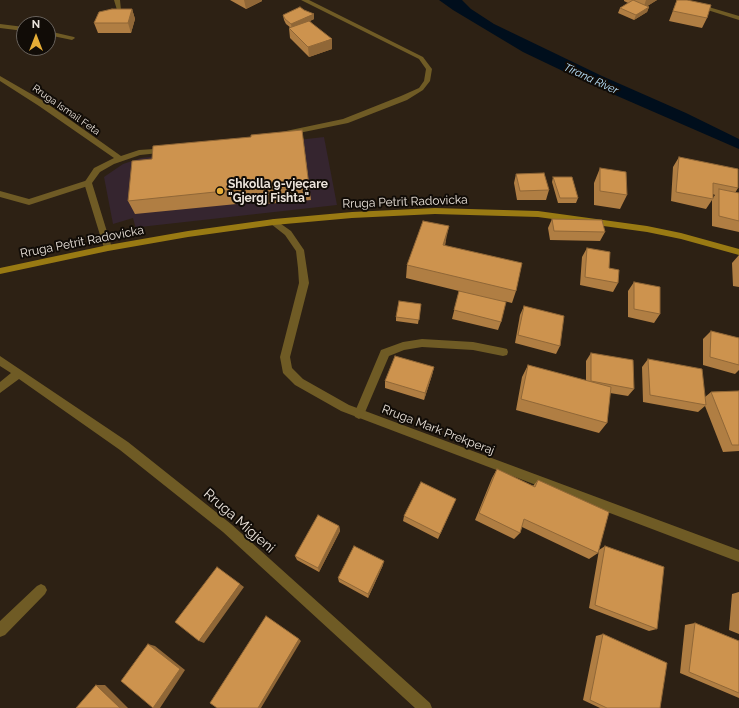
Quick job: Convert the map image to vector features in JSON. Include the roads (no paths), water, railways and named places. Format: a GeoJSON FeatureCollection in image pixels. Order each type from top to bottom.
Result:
{"type":"FeatureCollection","features":[{"type":"Feature","properties":{"kind":"main road","name":"Rruga Petrit Radovicka"},"geometry":{"type":"LineString","coordinates":[[0,271],[108,248],[188,234],[274,222],[352,215],[435,211],[538,214],[647,229],[681,236],[739,252]]}},
{"type":"Feature","properties":{"kind":"street"},"geometry":{"type":"LineString","coordinates":[[117,0],[119,10]]}},
{"type":"Feature","properties":{"kind":"street"},"geometry":{"type":"LineString","coordinates":[[280,134],[345,121],[404,98],[421,89],[427,81],[429,69],[421,58],[304,0]]}},
{"type":"Feature","properties":{"kind":"street"},"geometry":{"type":"LineString","coordinates":[[679,0],[739,18]]}},
{"type":"Feature","properties":{"kind":"street"},"geometry":{"type":"LineString","coordinates":[[0,26],[16,28]]}},
{"type":"Feature","properties":{"kind":"street"},"geometry":{"type":"LineString","coordinates":[[56,35],[72,38]]}},
{"type":"Feature","properties":{"kind":"street","name":"Rruga Ismail Feta"},"geometry":{"type":"LineString","coordinates":[[0,78],[42,104],[120,159]]}},
{"type":"Feature","properties":{"kind":"street"},"geometry":{"type":"LineString","coordinates":[[0,194],[29,202],[88,183],[97,170],[120,159],[139,153],[176,149]]}},
{"type":"Feature","properties":{"kind":"street"},"geometry":{"type":"LineString","coordinates":[[88,183],[108,248]]}},
{"type":"Feature","properties":{"kind":"street","name":"Rruga Mark Prekperaj"},"geometry":{"type":"LineString","coordinates":[[274,222],[288,233],[300,250],[304,284],[285,357],[287,370],[299,382],[345,408],[359,414],[739,556]]}},
{"type":"Feature","properties":{"kind":"street"},"geometry":{"type":"LineString","coordinates":[[359,414],[385,353],[403,346],[422,343],[473,346],[503,352]]}},
{"type":"Feature","properties":{"kind":"street","name":"Rruga Migjeni"},"geometry":{"type":"LineString","coordinates":[[0,360],[18,374],[124,446],[226,528],[425,708]]}},
{"type":"Feature","properties":{"kind":"street"},"geometry":{"type":"LineString","coordinates":[[0,388],[18,374]]}},
{"type":"Feature","properties":{"kind":"street"},"geometry":{"type":"LineString","coordinates":[[0,630],[41,590]]}},
{"type":"Feature","properties":{"kind":"water","name":"Tirana River"},"geometry":{"type":"Polygon","coordinates":[[[439,0],[462,0],[471,9],[494,24],[739,139],[739,149],[592,85],[523,52],[439,0]]]}},
{"type":"Feature","properties":{"kind":"place","name":"Shkolla 9-vjeçare \"Gjergj Fishta\""},"geometry":{"type":"Point","coordinates":[220,191]}}]}
